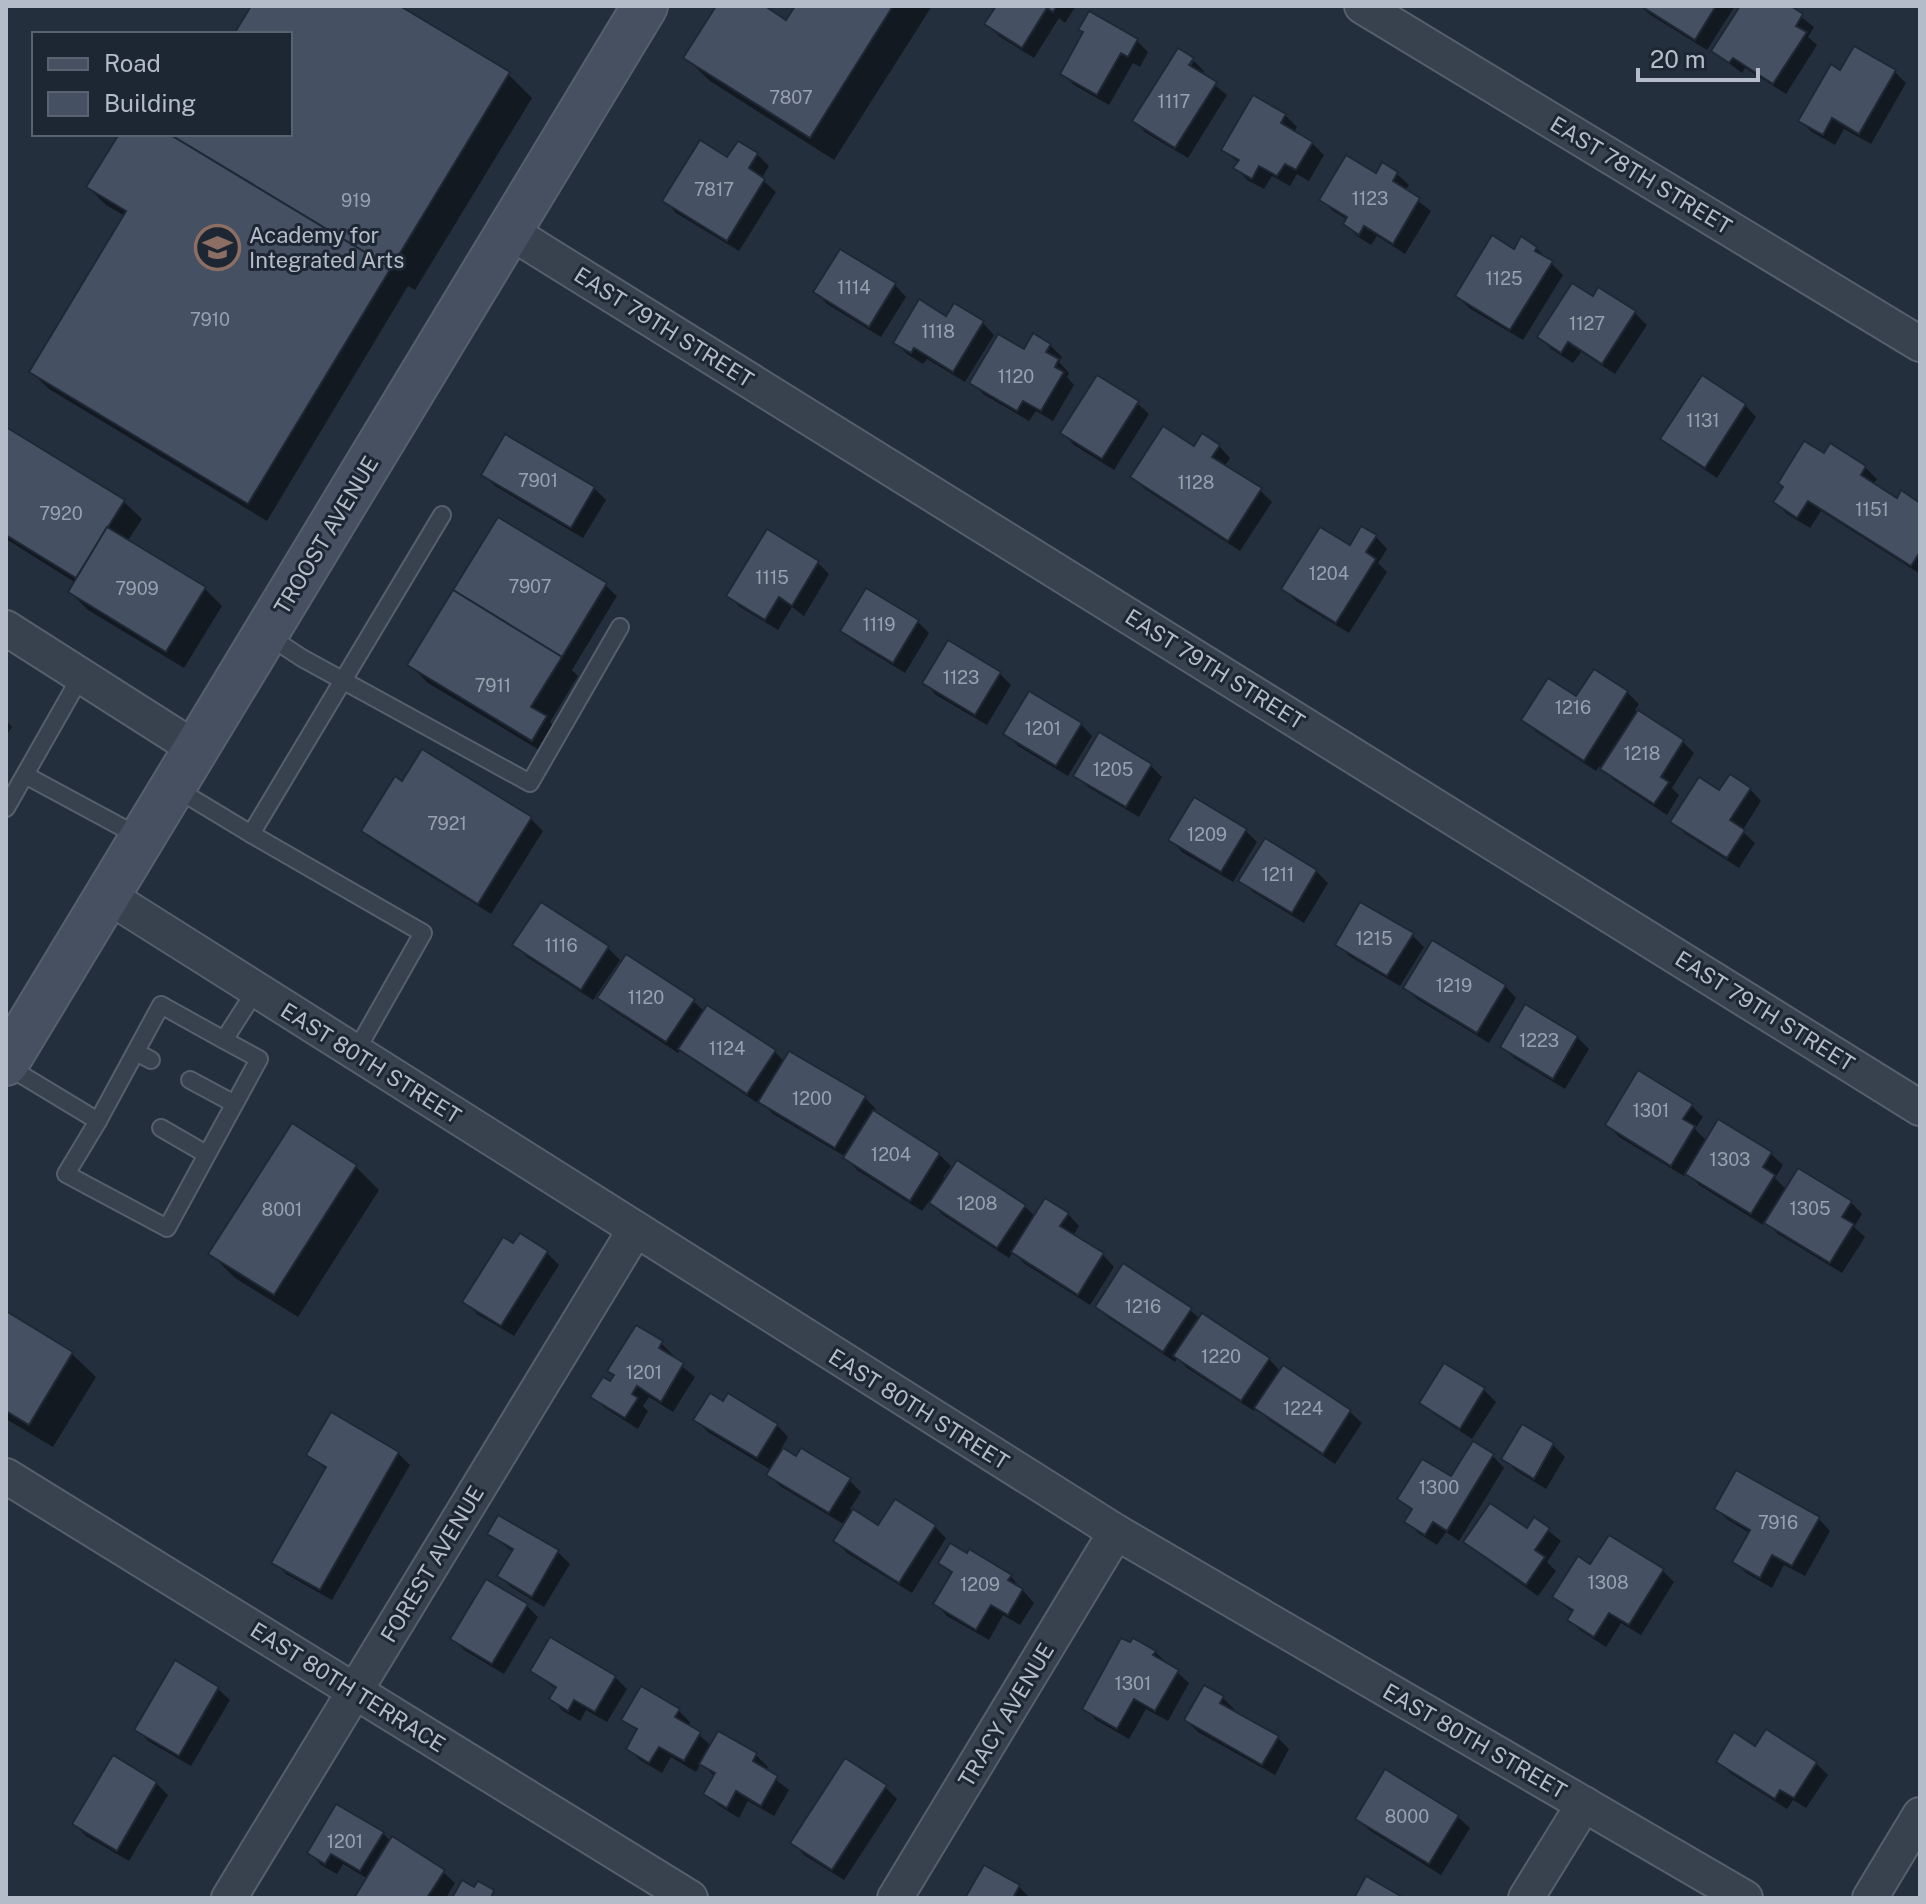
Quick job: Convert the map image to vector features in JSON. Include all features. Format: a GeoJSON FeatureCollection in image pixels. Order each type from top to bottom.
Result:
{"type":"FeatureCollection","features":[{"type":"Feature","properties":{"kind":"main road","name":"TROOST AVENUE"},"geometry":{"type":"LineString","coordinates":[[6,1064],[509,231],[636,9]]}},
{"type":"Feature","properties":{"kind":"street","name":"EAST 78TH STREET"},"geometry":{"type":"LineString","coordinates":[[1362,6],[1920,344]]}},
{"type":"Feature","properties":{"kind":"street","name":"EAST 79TH STREET"},"geometry":{"type":"LineString","coordinates":[[509,231],[1920,1108]]}},
{"type":"Feature","properties":{"kind":"street"},"geometry":{"type":"LineString","coordinates":[[6,628],[196,749]]}},
{"type":"Feature","properties":{"kind":"street","name":"EAST 80TH STREET"},"geometry":{"type":"LineString","coordinates":[[108,896],[1116,1532],[1745,1898]]}},
{"type":"Feature","properties":{"kind":"street","name":"FOREST AVENUE"},"geometry":{"type":"LineString","coordinates":[[229,1898],[635,1230]]}},
{"type":"Feature","properties":{"kind":"street","name":"EAST 80TH TERRACE"},"geometry":{"type":"LineString","coordinates":[[6,1476],[690,1898]]}},
{"type":"Feature","properties":{"kind":"street","name":"TRACY AVENUE"},"geometry":{"type":"LineString","coordinates":[[895,1898],[1116,1532]]}},
{"type":"Feature","properties":{"kind":"street"},"geometry":{"type":"LineString","coordinates":[[1526,1898],[1584,1804]]}},
{"type":"Feature","properties":{"kind":"street"},"geometry":{"type":"LineString","coordinates":[[1870,1898],[1920,1815]]}},
{"type":"Feature","properties":{"kind":"lane"},"geometry":{"type":"LineString","coordinates":[[251,834],[442,515]]}},
{"type":"Feature","properties":{"kind":"lane"},"geometry":{"type":"LineString","coordinates":[[265,634],[530,783],[620,627]]}},
{"type":"Feature","properties":{"kind":"lane"},"geometry":{"type":"LineString","coordinates":[[6,808],[81,676]]}},
{"type":"Feature","properties":{"kind":"lane"},"geometry":{"type":"LineString","coordinates":[[25,775],[142,838]]}},
{"type":"Feature","properties":{"kind":"lane"},"geometry":{"type":"LineString","coordinates":[[173,787],[423,933],[355,1053]]}},
{"type":"Feature","properties":{"kind":"lane"},"geometry":{"type":"LineString","coordinates":[[224,1040],[256,990]]}},
{"type":"Feature","properties":{"kind":"lane"},"geometry":{"type":"LineString","coordinates":[[161,1005],[224,1040],[259,1059],[167,1228],[66,1174],[98,1121],[116,1102],[144,1056],[161,1005]]}},
{"type":"Feature","properties":{"kind":"lane"},"geometry":{"type":"LineString","coordinates":[[6,1064],[98,1121]]}},
{"type":"Feature","properties":{"kind":"lane"},"geometry":{"type":"LineString","coordinates":[[190,1080],[233,1103]]}},
{"type":"Feature","properties":{"kind":"lane"},"geometry":{"type":"LineString","coordinates":[[161,1128],[206,1154]]}},
{"type":"Feature","properties":{"kind":"building"},"geometry":{"type":"Polygon","coordinates":[[[251,6],[400,6],[510,72],[391,268],[172,136],[292,136],[292,32],[235,32],[251,6]]]}},
{"type":"Feature","properties":{"kind":"building"},"geometry":{"type":"Polygon","coordinates":[[[716,6],[765,6],[786,20],[795,6],[893,6],[810,138],[683,58],[716,6]]]}},
{"type":"Feature","properties":{"kind":"building"},"geometry":{"type":"Polygon","coordinates":[[[996,6],[1057,6],[1053,12],[1047,8],[1022,48],[984,24],[996,6]]]}},
{"type":"Feature","properties":{"kind":"building"},"geometry":{"type":"Polygon","coordinates":[[[1641,6],[1716,6],[1695,40],[1641,6]]]}},
{"type":"Feature","properties":{"kind":"building"},"geometry":{"type":"Polygon","coordinates":[[[1740,6],[1791,6],[1803,14],[1796,26],[1807,32],[1773,84],[1733,58],[1729,63],[1711,51],[1740,6]]]}},
{"type":"Feature","properties":{"kind":"building"},"geometry":{"type":"Polygon","coordinates":[[[1089,11],[1138,39],[1128,57],[1121,53],[1097,95],[1060,74],[1083,32],[1078,30],[1089,11]]]}},
{"type":"Feature","properties":{"kind":"building"},"geometry":{"type":"Polygon","coordinates":[[[1854,46],[1896,70],[1859,134],[1832,118],[1823,135],[1798,121],[1831,64],[1840,70],[1854,46]]]}},
{"type":"Feature","properties":{"kind":"building"},"geometry":{"type":"Polygon","coordinates":[[[1178,48],[1194,58],[1189,65],[1217,82],[1175,148],[1132,121],[1178,48]]]}},
{"type":"Feature","properties":{"kind":"building"},"geometry":{"type":"Polygon","coordinates":[[[1253,95],[1286,114],[1281,123],[1313,142],[1296,170],[1285,164],[1277,176],[1259,166],[1252,179],[1233,168],[1239,160],[1221,150],[1253,95]]]}},
{"type":"Feature","properties":{"kind":"building","name":"Academy for Integrated Arts"},"geometry":{"type":"Polygon","coordinates":[[[118,136],[172,136],[391,268],[248,504],[29,372],[126,211],[86,187],[118,136]]]}},
{"type":"Feature","properties":{"kind":"building"},"geometry":{"type":"Polygon","coordinates":[[[700,140],[727,157],[738,141],[758,153],[749,168],[765,179],[727,241],[662,201],[700,140]]]}},
{"type":"Feature","properties":{"kind":"building"},"geometry":{"type":"Polygon","coordinates":[[[1346,155],[1376,173],[1382,162],[1398,172],[1393,181],[1420,198],[1393,244],[1364,226],[1359,235],[1343,224],[1347,217],[1319,200],[1346,155]]]}},
{"type":"Feature","properties":{"kind":"building"},"geometry":{"type":"Polygon","coordinates":[[[1492,235],[1514,249],[1521,236],[1537,247],[1535,251],[1553,261],[1510,330],[1455,296],[1492,235]]]}},
{"type":"Feature","properties":{"kind":"building"},"geometry":{"type":"Polygon","coordinates":[[[840,249],[896,283],[869,327],[813,292],[840,249]]]}},
{"type":"Feature","properties":{"kind":"building"},"geometry":{"type":"Polygon","coordinates":[[[1572,283],[1593,296],[1598,287],[1636,311],[1602,364],[1568,342],[1561,353],[1537,337],[1572,283]]]}},
{"type":"Feature","properties":{"kind":"building"},"geometry":{"type":"Polygon","coordinates":[[[919,299],[946,316],[954,303],[984,321],[953,372],[914,348],[911,353],[893,343],[919,299]]]}},
{"type":"Feature","properties":{"kind":"building"},"geometry":{"type":"Polygon","coordinates":[[[1033,333],[1051,344],[1046,352],[1059,359],[1055,367],[1064,372],[1041,411],[1023,401],[1017,411],[969,383],[998,334],[1024,349],[1033,333]]]}},
{"type":"Feature","properties":{"kind":"building"},"geometry":{"type":"Polygon","coordinates":[[[1097,375],[1139,401],[1102,459],[1060,433],[1097,375]]]}},
{"type":"Feature","properties":{"kind":"building"},"geometry":{"type":"Polygon","coordinates":[[[1702,375],[1746,404],[1705,468],[1660,439],[1702,375]]]}},
{"type":"Feature","properties":{"kind":"building"},"geometry":{"type":"Polygon","coordinates":[[[1163,426],[1194,446],[1202,433],[1220,445],[1212,457],[1262,488],[1228,541],[1130,477],[1163,426]]]}},
{"type":"Feature","properties":{"kind":"building"},"geometry":{"type":"Polygon","coordinates":[[[6,427],[125,500],[76,578],[6,535],[6,427]]]}},
{"type":"Feature","properties":{"kind":"building"},"geometry":{"type":"Polygon","coordinates":[[[505,434],[595,487],[571,528],[481,475],[505,434]]]}},
{"type":"Feature","properties":{"kind":"building"},"geometry":{"type":"Polygon","coordinates":[[[1804,441],[1824,453],[1830,443],[1866,466],[1861,475],[1897,498],[1901,490],[1920,503],[1920,552],[1911,566],[1808,501],[1797,518],[1773,502],[1783,487],[1778,483],[1804,441]]]}},
{"type":"Feature","properties":{"kind":"building"},"geometry":{"type":"Polygon","coordinates":[[[498,517],[607,583],[562,657],[453,590],[498,517]]]}},
{"type":"Feature","properties":{"kind":"building"},"geometry":{"type":"Polygon","coordinates":[[[1361,526],[1377,535],[1366,552],[1376,559],[1336,623],[1281,589],[1320,527],[1350,545],[1361,526]]]}},
{"type":"Feature","properties":{"kind":"building"},"geometry":{"type":"Polygon","coordinates":[[[107,527],[206,587],[166,652],[68,592],[107,527]]]}},
{"type":"Feature","properties":{"kind":"building"},"geometry":{"type":"Polygon","coordinates":[[[767,529],[819,561],[792,606],[779,597],[765,620],[726,596],[767,529]]]}},
{"type":"Feature","properties":{"kind":"building"},"geometry":{"type":"Polygon","coordinates":[[[866,588],[919,620],[893,663],[840,631],[866,588]]]}},
{"type":"Feature","properties":{"kind":"building"},"geometry":{"type":"Polygon","coordinates":[[[453,590],[562,657],[531,707],[547,716],[532,741],[407,665],[453,590]]]}},
{"type":"Feature","properties":{"kind":"building"},"geometry":{"type":"Polygon","coordinates":[[[948,640],[1001,672],[975,715],[922,683],[948,640]]]}},
{"type":"Feature","properties":{"kind":"building"},"geometry":{"type":"Polygon","coordinates":[[[1594,669],[1628,691],[1584,761],[1521,720],[1548,678],[1576,696],[1594,669]]]}},
{"type":"Feature","properties":{"kind":"building"},"geometry":{"type":"Polygon","coordinates":[[[1029,691],[1082,723],[1056,766],[1003,734],[1029,691]]]}},
{"type":"Feature","properties":{"kind":"building"},"geometry":{"type":"Polygon","coordinates":[[[1638,710],[1684,740],[1661,777],[1669,782],[1654,804],[1600,769],[1638,710]]]}},
{"type":"Feature","properties":{"kind":"building"},"geometry":{"type":"Polygon","coordinates":[[[1099,732],[1152,764],[1126,807],[1073,776],[1099,732]]]}},
{"type":"Feature","properties":{"kind":"building"},"geometry":{"type":"Polygon","coordinates":[[[422,749],[532,817],[478,904],[361,831],[395,776],[402,781],[422,749]]]}},
{"type":"Feature","properties":{"kind":"building"},"geometry":{"type":"Polygon","coordinates":[[[1730,774],[1751,788],[1730,820],[1745,830],[1727,858],[1670,822],[1699,777],[1719,790],[1730,774]]]}},
{"type":"Feature","properties":{"kind":"building"},"geometry":{"type":"Polygon","coordinates":[[[1194,797],[1247,829],[1221,872],[1168,840],[1194,797]]]}},
{"type":"Feature","properties":{"kind":"building"},"geometry":{"type":"Polygon","coordinates":[[[1265,838],[1317,870],[1292,913],[1238,881],[1265,838]]]}},
{"type":"Feature","properties":{"kind":"building"},"geometry":{"type":"Polygon","coordinates":[[[541,902],[609,946],[581,990],[512,945],[541,902]]]}},
{"type":"Feature","properties":{"kind":"building"},"geometry":{"type":"Polygon","coordinates":[[[1360,902],[1414,933],[1387,976],[1335,945],[1360,902]]]}},
{"type":"Feature","properties":{"kind":"building"},"geometry":{"type":"Polygon","coordinates":[[[1432,940],[1506,985],[1477,1033],[1403,988],[1432,940]]]}},
{"type":"Feature","properties":{"kind":"building"},"geometry":{"type":"Polygon","coordinates":[[[626,954],[695,999],[666,1042],[597,998],[626,954]]]}},
{"type":"Feature","properties":{"kind":"building"},"geometry":{"type":"Polygon","coordinates":[[[1525,1004],[1578,1036],[1553,1079],[1500,1047],[1525,1004]]]}},
{"type":"Feature","properties":{"kind":"building"},"geometry":{"type":"Polygon","coordinates":[[[707,1005],[776,1050],[747,1094],[678,1049],[707,1005]]]}},
{"type":"Feature","properties":{"kind":"building"},"geometry":{"type":"Polygon","coordinates":[[[789,1051],[866,1096],[835,1148],[758,1102],[789,1051]]]}},
{"type":"Feature","properties":{"kind":"building"},"geometry":{"type":"Polygon","coordinates":[[[1638,1070],[1693,1104],[1683,1119],[1695,1126],[1671,1166],[1605,1125],[1638,1070]]]}},
{"type":"Feature","properties":{"kind":"building"},"geometry":{"type":"Polygon","coordinates":[[[873,1110],[940,1153],[910,1201],[843,1158],[873,1110]]]}},
{"type":"Feature","properties":{"kind":"building"},"geometry":{"type":"Polygon","coordinates":[[[1718,1119],[1772,1152],[1763,1167],[1775,1175],[1751,1214],[1685,1174],[1718,1119]]]}},
{"type":"Feature","properties":{"kind":"building"},"geometry":{"type":"Polygon","coordinates":[[[292,1123],[357,1165],[274,1295],[208,1254],[292,1123]]]}},
{"type":"Feature","properties":{"kind":"building"},"geometry":{"type":"Polygon","coordinates":[[[957,1160],[1026,1205],[997,1248],[929,1203],[957,1160]]]}},
{"type":"Feature","properties":{"kind":"building"},"geometry":{"type":"Polygon","coordinates":[[[1798,1168],[1852,1201],[1842,1217],[1854,1224],[1830,1263],[1764,1223],[1798,1168]]]}},
{"type":"Feature","properties":{"kind":"building"},"geometry":{"type":"Polygon","coordinates":[[[1045,1198],[1069,1213],[1060,1226],[1104,1253],[1078,1295],[1011,1252],[1045,1198]]]}},
{"type":"Feature","properties":{"kind":"building"},"geometry":{"type":"Polygon","coordinates":[[[520,1233],[548,1251],[501,1326],[462,1302],[503,1237],[513,1243],[520,1233]]]}},
{"type":"Feature","properties":{"kind":"building"},"geometry":{"type":"Polygon","coordinates":[[[1123,1263],[1192,1308],[1163,1352],[1095,1307],[1123,1263]]]}},
{"type":"Feature","properties":{"kind":"building"},"geometry":{"type":"Polygon","coordinates":[[[6,1311],[73,1352],[29,1425],[6,1411],[6,1311]]]}},
{"type":"Feature","properties":{"kind":"building"},"geometry":{"type":"Polygon","coordinates":[[[1202,1313],[1270,1358],[1241,1401],[1173,1356],[1202,1313]]]}},
{"type":"Feature","properties":{"kind":"building"},"geometry":{"type":"Polygon","coordinates":[[[636,1325],[663,1341],[659,1348],[684,1363],[661,1402],[637,1386],[632,1394],[638,1398],[625,1418],[590,1397],[603,1377],[610,1381],[614,1375],[607,1371],[636,1325]]]}},
{"type":"Feature","properties":{"kind":"building"},"geometry":{"type":"Polygon","coordinates":[[[1444,1363],[1485,1388],[1460,1429],[1419,1403],[1444,1363]]]}},
{"type":"Feature","properties":{"kind":"building"},"geometry":{"type":"Polygon","coordinates":[[[1283,1365],[1351,1410],[1323,1454],[1254,1408],[1283,1365]]]}},
{"type":"Feature","properties":{"kind":"building"},"geometry":{"type":"Polygon","coordinates":[[[710,1393],[723,1401],[728,1393],[778,1424],[757,1458],[693,1420],[710,1393]]]}},
{"type":"Feature","properties":{"kind":"building"},"geometry":{"type":"Polygon","coordinates":[[[331,1412],[399,1452],[320,1590],[271,1563],[326,1467],[306,1455],[331,1412]]]}},
{"type":"Feature","properties":{"kind":"building"},"geometry":{"type":"Polygon","coordinates":[[[1522,1424],[1554,1443],[1534,1479],[1501,1459],[1522,1424]]]}},
{"type":"Feature","properties":{"kind":"building"},"geometry":{"type":"Polygon","coordinates":[[[1473,1441],[1494,1454],[1447,1531],[1433,1522],[1425,1535],[1404,1522],[1412,1509],[1397,1499],[1422,1459],[1451,1476],[1473,1441]]]}},
{"type":"Feature","properties":{"kind":"building"},"geometry":{"type":"Polygon","coordinates":[[[783,1448],[796,1456],[801,1448],[851,1478],[829,1513],[766,1475],[783,1448]]]}},
{"type":"Feature","properties":{"kind":"building"},"geometry":{"type":"Polygon","coordinates":[[[1736,1470],[1820,1517],[1792,1566],[1772,1555],[1760,1578],[1732,1562],[1750,1530],[1714,1509],[1736,1470]]]}},
{"type":"Feature","properties":{"kind":"building"},"geometry":{"type":"Polygon","coordinates":[[[895,1499],[936,1525],[899,1583],[833,1541],[853,1509],[878,1525],[895,1499]]]}},
{"type":"Feature","properties":{"kind":"building"},"geometry":{"type":"Polygon","coordinates":[[[1490,1503],[1527,1528],[1534,1517],[1550,1528],[1535,1550],[1545,1557],[1526,1585],[1463,1542],[1490,1503]]]}},
{"type":"Feature","properties":{"kind":"building"},"geometry":{"type":"Polygon","coordinates":[[[498,1515],[559,1550],[532,1597],[497,1576],[513,1549],[487,1534],[498,1515]]]}},
{"type":"Feature","properties":{"kind":"building"},"geometry":{"type":"Polygon","coordinates":[[[1609,1535],[1664,1569],[1629,1625],[1609,1613],[1594,1637],[1567,1620],[1573,1610],[1552,1597],[1578,1556],[1590,1564],[1609,1535]]]}},
{"type":"Feature","properties":{"kind":"building"},"geometry":{"type":"Polygon","coordinates":[[[950,1543],[967,1553],[969,1549],[1012,1575],[1008,1580],[1023,1589],[1008,1615],[991,1605],[976,1630],[933,1604],[952,1572],[938,1563],[950,1543]]]}},
{"type":"Feature","properties":{"kind":"building"},"geometry":{"type":"Polygon","coordinates":[[[486,1579],[528,1604],[492,1664],[450,1639],[486,1579]]]}},
{"type":"Feature","properties":{"kind":"building"},"geometry":{"type":"Polygon","coordinates":[[[550,1637],[616,1676],[595,1712],[574,1700],[568,1711],[549,1699],[556,1687],[530,1671],[550,1637]]]}},
{"type":"Feature","properties":{"kind":"building"},"geometry":{"type":"Polygon","coordinates":[[[1121,1638],[1130,1642],[1133,1638],[1156,1651],[1153,1655],[1179,1670],[1155,1711],[1134,1699],[1117,1729],[1082,1709],[1121,1638]]]}},
{"type":"Feature","properties":{"kind":"building"},"geometry":{"type":"Polygon","coordinates":[[[175,1660],[219,1687],[179,1756],[134,1730],[175,1660]]]}},
{"type":"Feature","properties":{"kind":"building"},"geometry":{"type":"Polygon","coordinates":[[[1204,1685],[1224,1696],[1220,1703],[1279,1736],[1262,1765],[1184,1720],[1204,1685]]]}},
{"type":"Feature","properties":{"kind":"building"},"geometry":{"type":"Polygon","coordinates":[[[641,1686],[680,1709],[675,1717],[701,1732],[684,1761],[659,1747],[649,1763],[626,1749],[637,1729],[621,1720],[641,1686]]]}},
{"type":"Feature","properties":{"kind":"building"},"geometry":{"type":"Polygon","coordinates":[[[1766,1729],[1817,1762],[1794,1798],[1780,1790],[1775,1799],[1716,1762],[1734,1732],[1755,1746],[1766,1729]]]}},
{"type":"Feature","properties":{"kind":"building"},"geometry":{"type":"Polygon","coordinates":[[[718,1731],[757,1753],[753,1761],[778,1776],[761,1806],[736,1791],[727,1808],[703,1794],[715,1773],[699,1764],[718,1731]]]}},
{"type":"Feature","properties":{"kind":"building"},"geometry":{"type":"Polygon","coordinates":[[[113,1755],[157,1782],[117,1851],[72,1824],[113,1755]]]}},
{"type":"Feature","properties":{"kind":"building"},"geometry":{"type":"Polygon","coordinates":[[[845,1758],[887,1785],[832,1870],[790,1843],[845,1758]]]}},
{"type":"Feature","properties":{"kind":"building"},"geometry":{"type":"Polygon","coordinates":[[[1385,1769],[1459,1815],[1429,1864],[1355,1819],[1385,1769]]]}},
{"type":"Feature","properties":{"kind":"building"},"geometry":{"type":"Polygon","coordinates":[[[336,1804],[384,1832],[360,1871],[331,1854],[325,1864],[307,1853],[336,1804]]]}},
{"type":"Feature","properties":{"kind":"building"},"geometry":{"type":"Polygon","coordinates":[[[392,1836],[445,1870],[427,1898],[354,1898],[392,1836]]]}},
{"type":"Feature","properties":{"kind":"building"},"geometry":{"type":"Polygon","coordinates":[[[984,1865],[1020,1885],[1013,1898],[965,1898],[984,1865]]]}},
{"type":"Feature","properties":{"kind":"building"},"geometry":{"type":"Polygon","coordinates":[[[1366,1876],[1404,1898],[1354,1898],[1366,1876]]]}},
{"type":"Feature","properties":{"kind":"building"},"geometry":{"type":"Polygon","coordinates":[[[462,1880],[474,1887],[478,1881],[494,1890],[491,1898],[452,1898],[462,1880]]]}},
{"type":"Feature","properties":{"kind":"place","name":"Academy for Integrated Arts"},"geometry":{"type":"Point","coordinates":[218,248]}}]}
